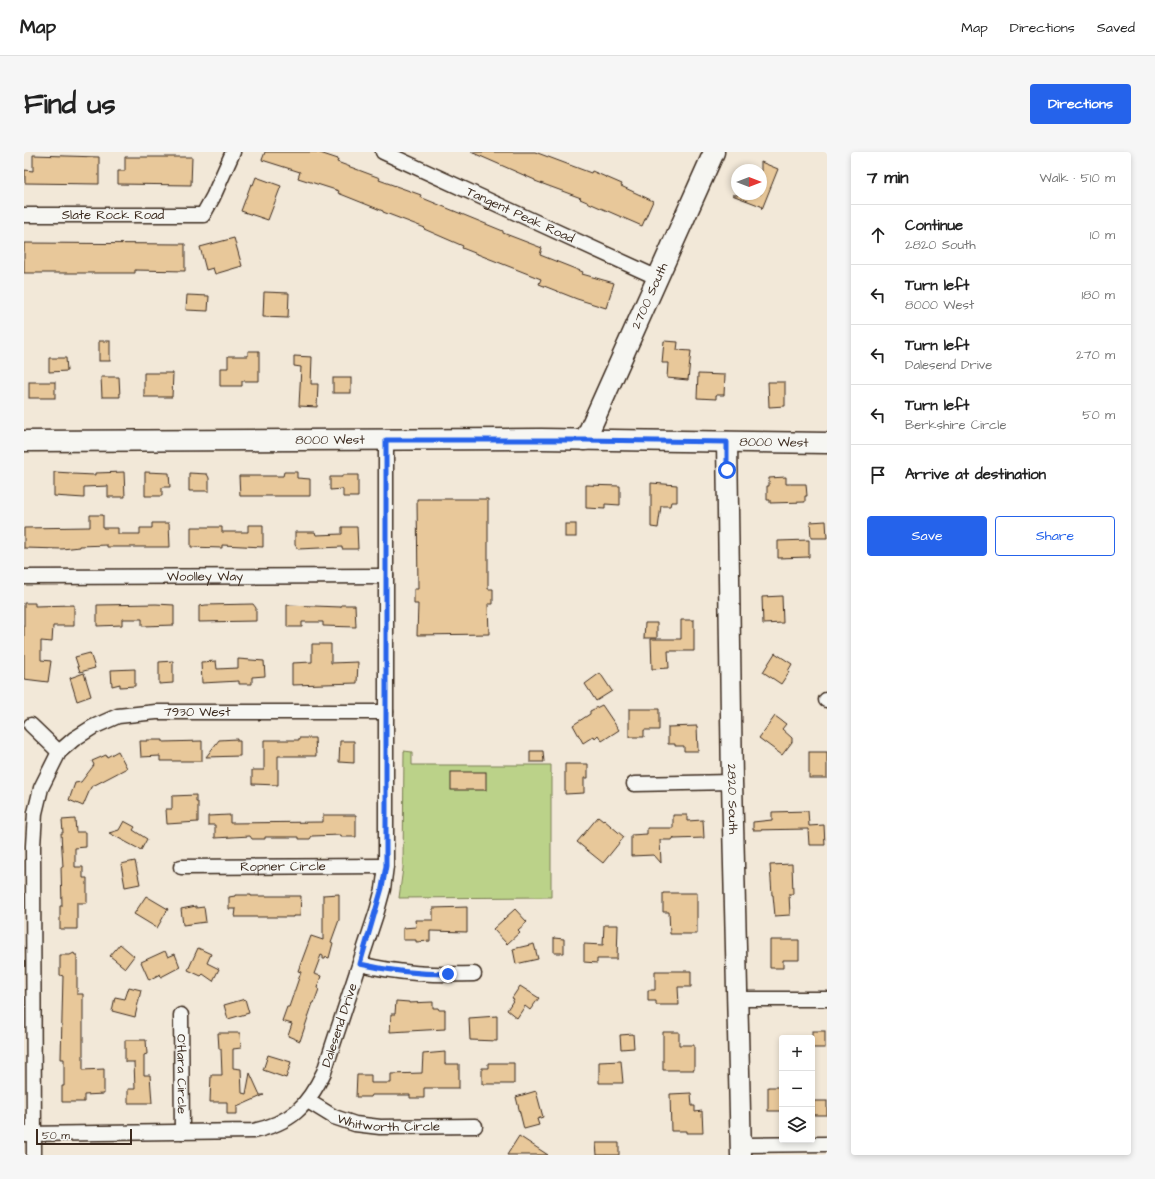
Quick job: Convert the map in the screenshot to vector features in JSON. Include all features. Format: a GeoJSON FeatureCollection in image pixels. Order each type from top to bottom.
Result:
{"type":"FeatureCollection","features":[{"type":"Feature","properties":{"kind":"street","name":"Slate Rock Road"},"geometry":{"type":"LineString","coordinates":[[24,215],[203,214],[233,152]]}},
{"type":"Feature","properties":{"kind":"street","name":"Tangent Peak Road"},"geometry":{"type":"LineString","coordinates":[[383,152],[658,278]]}},
{"type":"Feature","properties":{"kind":"street","name":"2700 South"},"geometry":{"type":"LineString","coordinates":[[585,440],[714,152]]}},
{"type":"Feature","properties":{"kind":"street","name":"Dalesend Drive"},"geometry":{"type":"LineString","coordinates":[[29,1133],[253,1131],[280,1124],[296,1112],[308,1101],[324,1072],[360,964],[382,888],[386,866],[386,440]]}},
{"type":"Feature","properties":{"kind":"street","name":"8000 West"},"geometry":{"type":"LineString","coordinates":[[24,441],[585,440],[827,443]]}},
{"type":"Feature","properties":{"kind":"street","name":"2820 South"},"geometry":{"type":"LineString","coordinates":[[727,442],[732,782],[741,1150]]}},
{"type":"Feature","properties":{"kind":"street","name":"Woolley Way"},"geometry":{"type":"LineString","coordinates":[[24,577],[386,576]]}},
{"type":"Feature","properties":{"kind":"street","name":"7930 West"},"geometry":{"type":"LineString","coordinates":[[59,752],[92,726],[118,716],[156,712],[386,712]]}},
{"type":"Feature","properties":{"kind":"street"},"geometry":{"type":"LineString","coordinates":[[31,725],[59,752],[41,788],[35,813],[32,846],[29,1133],[34,1155]]}},
{"type":"Feature","properties":{"kind":"street"},"geometry":{"type":"LineString","coordinates":[[634,784],[732,782]]}},
{"type":"Feature","properties":{"kind":"street","name":"Ropner Circle"},"geometry":{"type":"LineString","coordinates":[[181,867],[386,866]]}},
{"type":"Feature","properties":{"kind":"street"},"geometry":{"type":"LineString","coordinates":[[360,964],[386,970],[417,974],[474,974]]}},
{"type":"Feature","properties":{"kind":"street"},"geometry":{"type":"LineString","coordinates":[[738,1000],[827,999]]}},
{"type":"Feature","properties":{"kind":"street","name":"O'Hara Circle"},"geometry":{"type":"LineString","coordinates":[[181,1015],[182,1132]]}},
{"type":"Feature","properties":{"kind":"street","name":"Whitworth Circle"},"geometry":{"type":"LineString","coordinates":[[308,1101],[334,1117],[355,1124],[380,1127],[474,1126]]}},
{"type":"Feature","properties":{"kind":"street"},"geometry":{"type":"LineString","coordinates":[[741,1150],[827,1144]]}},
{"type":"Feature","properties":{"kind":"green space"},"geometry":{"type":"Polygon","coordinates":[[[404,751],[412,752],[412,765],[551,765],[551,897],[399,898],[403,868],[404,751]]]}},
{"type":"Feature","properties":{"kind":"building"},"geometry":{"type":"Polygon","coordinates":[[[265,152],[317,152],[338,159],[337,162],[380,178],[379,180],[421,195],[420,197],[503,231],[503,233],[542,248],[540,255],[583,272],[582,274],[614,283],[606,308],[577,299],[539,284],[541,279],[462,248],[463,246],[424,229],[425,228],[338,193],[339,191],[298,178],[300,172],[262,160],[265,152]]]}},
{"type":"Feature","properties":{"kind":"building"},"geometry":{"type":"Polygon","coordinates":[[[471,152],[535,152],[591,173],[592,171],[622,184],[621,186],[653,201],[642,226],[580,199],[581,198],[535,181],[471,152]]]}},
{"type":"Feature","properties":{"kind":"building"},"geometry":{"type":"Polygon","coordinates":[[[33,155],[99,157],[99,184],[25,183],[25,170],[33,171],[33,155]]]}},
{"type":"Feature","properties":{"kind":"building"},"geometry":{"type":"Polygon","coordinates":[[[125,157],[192,157],[191,185],[118,184],[118,171],[125,171],[125,157]]]}},
{"type":"Feature","properties":{"kind":"building"},"geometry":{"type":"Polygon","coordinates":[[[767,164],[778,169],[767,196],[767,164]]]}},
{"type":"Feature","properties":{"kind":"building"},"geometry":{"type":"Polygon","coordinates":[[[256,177],[281,186],[268,220],[241,211],[251,184],[253,185],[256,177]]]}},
{"type":"Feature","properties":{"kind":"building"},"geometry":{"type":"Polygon","coordinates":[[[745,200],[766,200],[762,209],[761,206],[745,200]]]}},
{"type":"Feature","properties":{"kind":"building"},"geometry":{"type":"Polygon","coordinates":[[[234,238],[242,266],[215,274],[213,268],[206,270],[200,247],[234,238]]]}},
{"type":"Feature","properties":{"kind":"building"},"geometry":{"type":"Polygon","coordinates":[[[24,243],[185,244],[185,271],[135,270],[135,273],[24,273],[24,243]]]}},
{"type":"Feature","properties":{"kind":"building"},"geometry":{"type":"Polygon","coordinates":[[[264,292],[289,293],[288,318],[263,317],[264,292]]]}},
{"type":"Feature","properties":{"kind":"building"},"geometry":{"type":"Polygon","coordinates":[[[187,295],[209,296],[208,311],[186,310],[187,295]]]}},
{"type":"Feature","properties":{"kind":"building"},"geometry":{"type":"Polygon","coordinates":[[[99,341],[110,341],[110,361],[99,361],[99,341]]]}},
{"type":"Feature","properties":{"kind":"building"},"geometry":{"type":"Polygon","coordinates":[[[664,341],[678,342],[677,350],[691,351],[688,380],[667,378],[668,363],[662,363],[664,341]]]}},
{"type":"Feature","properties":{"kind":"building"},"geometry":{"type":"Polygon","coordinates":[[[248,351],[259,351],[259,381],[242,381],[242,386],[220,386],[220,368],[228,368],[228,356],[248,356],[248,351]]]}},
{"type":"Feature","properties":{"kind":"building"},"geometry":{"type":"Polygon","coordinates":[[[294,356],[312,357],[311,384],[318,384],[317,407],[299,406],[301,367],[294,366],[294,356]]]}},
{"type":"Feature","properties":{"kind":"building"},"geometry":{"type":"Polygon","coordinates":[[[49,358],[66,358],[67,371],[49,372],[49,358]]]}},
{"type":"Feature","properties":{"kind":"building"},"geometry":{"type":"Polygon","coordinates":[[[144,373],[173,373],[172,397],[144,397],[144,373]]]}},
{"type":"Feature","properties":{"kind":"building"},"geometry":{"type":"Polygon","coordinates":[[[698,374],[725,375],[724,395],[716,395],[716,399],[697,398],[698,374]]]}},
{"type":"Feature","properties":{"kind":"building"},"geometry":{"type":"Polygon","coordinates":[[[101,377],[119,377],[120,397],[102,397],[101,377]]]}},
{"type":"Feature","properties":{"kind":"building"},"geometry":{"type":"Polygon","coordinates":[[[333,378],[351,378],[351,393],[333,393],[333,378]]]}},
{"type":"Feature","properties":{"kind":"building"},"geometry":{"type":"Polygon","coordinates":[[[29,382],[55,382],[55,398],[29,398],[29,382]]]}},
{"type":"Feature","properties":{"kind":"building"},"geometry":{"type":"Polygon","coordinates":[[[768,382],[785,382],[785,406],[769,407],[768,382]]]}},
{"type":"Feature","properties":{"kind":"building"},"geometry":{"type":"Polygon","coordinates":[[[54,472],[95,475],[95,473],[124,472],[125,497],[108,497],[108,486],[84,487],[84,498],[54,496],[54,472]]]}},
{"type":"Feature","properties":{"kind":"building"},"geometry":{"type":"Polygon","coordinates":[[[145,472],[169,473],[170,487],[162,487],[162,496],[145,496],[145,472]]]}},
{"type":"Feature","properties":{"kind":"building"},"geometry":{"type":"Polygon","coordinates":[[[284,472],[297,472],[297,478],[310,479],[310,496],[240,496],[239,476],[283,476],[284,472]]]}},
{"type":"Feature","properties":{"kind":"building"},"geometry":{"type":"Polygon","coordinates":[[[189,473],[207,474],[209,478],[209,491],[189,491],[189,473]]]}},
{"type":"Feature","properties":{"kind":"building"},"geometry":{"type":"Polygon","coordinates":[[[342,475],[358,475],[358,497],[343,497],[343,489],[330,490],[330,477],[342,477],[342,475]]]}},
{"type":"Feature","properties":{"kind":"building"},"geometry":{"type":"Polygon","coordinates":[[[786,477],[786,484],[806,484],[807,496],[805,496],[805,502],[770,503],[770,500],[767,500],[767,486],[769,486],[769,478],[786,477]]]}},
{"type":"Feature","properties":{"kind":"building"},"geometry":{"type":"Polygon","coordinates":[[[651,483],[677,485],[677,502],[671,502],[670,506],[661,506],[658,528],[651,527],[651,483]]]}},
{"type":"Feature","properties":{"kind":"building"},"geometry":{"type":"Polygon","coordinates":[[[586,485],[620,486],[620,505],[605,504],[605,509],[586,508],[586,485]]]}},
{"type":"Feature","properties":{"kind":"building"},"geometry":{"type":"Polygon","coordinates":[[[417,499],[488,499],[488,589],[493,589],[493,604],[488,604],[489,634],[417,635],[418,604],[414,604],[414,589],[418,589],[417,499]]]}},
{"type":"Feature","properties":{"kind":"building"},"geometry":{"type":"Polygon","coordinates":[[[90,515],[103,515],[103,528],[118,528],[118,534],[140,534],[140,528],[152,528],[152,523],[169,523],[170,547],[107,547],[107,545],[80,546],[62,549],[24,548],[24,528],[90,527],[90,515]]]}},
{"type":"Feature","properties":{"kind":"building"},"geometry":{"type":"Polygon","coordinates":[[[826,521],[827,538],[811,538],[810,522],[826,521]]]}},
{"type":"Feature","properties":{"kind":"building"},"geometry":{"type":"Polygon","coordinates":[[[565,524],[576,524],[576,537],[565,537],[565,524]]]}},
{"type":"Feature","properties":{"kind":"building"},"geometry":{"type":"Polygon","coordinates":[[[248,525],[263,525],[263,547],[222,545],[222,548],[191,547],[191,527],[222,527],[222,532],[248,532],[248,525]]]}},
{"type":"Feature","properties":{"kind":"building"},"geometry":{"type":"Polygon","coordinates":[[[342,527],[357,527],[358,549],[342,549],[342,547],[298,549],[295,545],[295,532],[315,532],[316,535],[342,534],[342,527]]]}},
{"type":"Feature","properties":{"kind":"building"},"geometry":{"type":"Polygon","coordinates":[[[809,540],[809,557],[778,558],[778,541],[809,540]]]}},
{"type":"Feature","properties":{"kind":"building"},"geometry":{"type":"Polygon","coordinates":[[[782,596],[783,623],[763,624],[762,597],[782,596]]]}},
{"type":"Feature","properties":{"kind":"building"},"geometry":{"type":"Polygon","coordinates":[[[24,603],[35,603],[35,606],[74,605],[74,626],[53,626],[52,642],[41,641],[41,660],[51,661],[48,682],[24,679],[24,603]]]}},
{"type":"Feature","properties":{"kind":"building"},"geometry":{"type":"Polygon","coordinates":[[[253,604],[256,608],[256,621],[199,622],[199,606],[253,604]]]}},
{"type":"Feature","properties":{"kind":"building"},"geometry":{"type":"Polygon","coordinates":[[[97,605],[174,605],[174,625],[142,626],[142,619],[122,619],[122,625],[97,626],[97,605]]]}},
{"type":"Feature","properties":{"kind":"building"},"geometry":{"type":"Polygon","coordinates":[[[287,605],[341,607],[341,605],[355,605],[356,627],[323,626],[323,622],[302,622],[302,627],[287,627],[287,605]]]}},
{"type":"Feature","properties":{"kind":"building"},"geometry":{"type":"Polygon","coordinates":[[[681,620],[694,620],[694,651],[668,651],[669,668],[652,669],[651,639],[681,639],[681,620]]]}},
{"type":"Feature","properties":{"kind":"building"},"geometry":{"type":"Polygon","coordinates":[[[645,623],[657,623],[657,638],[644,638],[645,623]]]}},
{"type":"Feature","properties":{"kind":"building"},"geometry":{"type":"Polygon","coordinates":[[[312,644],[331,644],[331,663],[358,662],[357,683],[292,685],[292,663],[312,662],[312,644]]]}},
{"type":"Feature","properties":{"kind":"building"},"geometry":{"type":"Polygon","coordinates":[[[90,653],[95,668],[80,672],[75,657],[90,653]]]}},
{"type":"Feature","properties":{"kind":"building"},"geometry":{"type":"Polygon","coordinates":[[[775,653],[792,664],[788,671],[789,672],[781,684],[763,672],[775,653]]]}},
{"type":"Feature","properties":{"kind":"building"},"geometry":{"type":"Polygon","coordinates":[[[238,659],[264,661],[265,676],[252,677],[252,684],[239,684],[239,681],[202,683],[201,662],[216,661],[217,669],[238,668],[238,659]]]}},
{"type":"Feature","properties":{"kind":"building"},"geometry":{"type":"Polygon","coordinates":[[[173,661],[173,683],[159,684],[159,662],[173,661]]]}},
{"type":"Feature","properties":{"kind":"building"},"geometry":{"type":"Polygon","coordinates":[[[135,669],[135,686],[120,687],[120,684],[112,686],[111,670],[135,669]]]}},
{"type":"Feature","properties":{"kind":"building"},"geometry":{"type":"Polygon","coordinates":[[[84,673],[91,696],[77,701],[70,678],[84,673]]]}},
{"type":"Feature","properties":{"kind":"building"},"geometry":{"type":"Polygon","coordinates":[[[600,673],[612,691],[596,701],[585,684],[600,673]]]}},
{"type":"Feature","properties":{"kind":"building"},"geometry":{"type":"Polygon","coordinates":[[[602,705],[619,730],[602,741],[598,735],[595,738],[594,736],[583,743],[573,725],[590,714],[590,711],[602,705]]]}},
{"type":"Feature","properties":{"kind":"building"},"geometry":{"type":"Polygon","coordinates":[[[629,709],[659,709],[659,730],[644,730],[644,737],[629,737],[629,709]]]}},
{"type":"Feature","properties":{"kind":"building"},"geometry":{"type":"Polygon","coordinates":[[[775,716],[786,724],[782,729],[792,738],[792,742],[782,755],[759,738],[775,716]]]}},
{"type":"Feature","properties":{"kind":"building"},"geometry":{"type":"Polygon","coordinates":[[[697,726],[698,751],[684,751],[684,746],[668,744],[668,727],[697,726]]]}},
{"type":"Feature","properties":{"kind":"building"},"geometry":{"type":"Polygon","coordinates":[[[299,738],[315,738],[316,756],[278,756],[278,785],[252,784],[252,770],[264,770],[264,740],[299,740],[299,738]]]}},
{"type":"Feature","properties":{"kind":"building"},"geometry":{"type":"Polygon","coordinates":[[[237,739],[237,741],[240,741],[240,756],[206,757],[219,740],[237,739]]]}},
{"type":"Feature","properties":{"kind":"building"},"geometry":{"type":"Polygon","coordinates":[[[163,740],[163,742],[202,741],[202,761],[160,761],[160,756],[141,757],[140,741],[163,740]]]}},
{"type":"Feature","properties":{"kind":"building"},"geometry":{"type":"Polygon","coordinates":[[[340,741],[354,741],[354,763],[339,762],[340,741]]]}},
{"type":"Feature","properties":{"kind":"building"},"geometry":{"type":"Polygon","coordinates":[[[118,751],[127,768],[91,787],[83,806],[69,800],[75,783],[81,782],[94,765],[92,761],[106,755],[107,757],[118,751]]]}},
{"type":"Feature","properties":{"kind":"building"},"geometry":{"type":"Polygon","coordinates":[[[530,751],[543,751],[544,762],[530,762],[530,751]]]}},
{"type":"Feature","properties":{"kind":"building"},"geometry":{"type":"Polygon","coordinates":[[[809,752],[827,752],[827,778],[809,778],[809,752]]]}},
{"type":"Feature","properties":{"kind":"building"},"geometry":{"type":"Polygon","coordinates":[[[565,764],[588,764],[588,778],[584,778],[584,793],[565,794],[565,764]]]}},
{"type":"Feature","properties":{"kind":"building"},"geometry":{"type":"Polygon","coordinates":[[[451,772],[486,772],[486,790],[451,790],[451,772]]]}},
{"type":"Feature","properties":{"kind":"building"},"geometry":{"type":"Polygon","coordinates":[[[196,795],[196,802],[198,802],[198,822],[167,824],[166,809],[172,809],[172,796],[196,795]]]}},
{"type":"Feature","properties":{"kind":"building"},"geometry":{"type":"Polygon","coordinates":[[[808,811],[809,826],[824,825],[825,845],[809,845],[808,829],[753,830],[753,822],[772,820],[772,812],[808,811]]]}},
{"type":"Feature","properties":{"kind":"building"},"geometry":{"type":"Polygon","coordinates":[[[230,815],[230,823],[323,822],[323,815],[356,815],[356,837],[341,837],[341,835],[312,836],[310,839],[299,839],[299,837],[265,837],[265,839],[252,839],[250,836],[215,838],[215,825],[208,825],[208,816],[230,815]]]}},
{"type":"Feature","properties":{"kind":"building"},"geometry":{"type":"Polygon","coordinates":[[[673,815],[687,815],[687,821],[703,820],[704,838],[674,839],[674,837],[672,840],[660,840],[661,863],[654,855],[631,856],[631,835],[647,834],[647,828],[673,828],[673,815]]]}},
{"type":"Feature","properties":{"kind":"building"},"geometry":{"type":"Polygon","coordinates":[[[598,817],[603,821],[604,820],[624,837],[603,863],[577,842],[598,817]]]}},
{"type":"Feature","properties":{"kind":"building"},"geometry":{"type":"Polygon","coordinates":[[[75,819],[76,832],[86,832],[86,847],[75,848],[75,867],[83,867],[83,878],[87,878],[87,903],[77,903],[77,929],[60,929],[60,906],[62,906],[61,867],[63,867],[61,833],[63,833],[62,820],[75,819]]]}},
{"type":"Feature","properties":{"kind":"building"},"geometry":{"type":"Polygon","coordinates":[[[124,821],[135,827],[133,830],[147,839],[141,850],[109,833],[119,830],[124,821]]]}},
{"type":"Feature","properties":{"kind":"building"},"geometry":{"type":"Polygon","coordinates":[[[135,861],[140,884],[125,887],[121,864],[135,861]]]}},
{"type":"Feature","properties":{"kind":"building"},"geometry":{"type":"Polygon","coordinates":[[[792,864],[793,894],[789,894],[790,915],[775,916],[770,865],[792,864]]]}},
{"type":"Feature","properties":{"kind":"building"},"geometry":{"type":"Polygon","coordinates":[[[663,893],[697,893],[697,934],[670,934],[669,912],[663,912],[663,893]]]}},
{"type":"Feature","properties":{"kind":"building"},"geometry":{"type":"Polygon","coordinates":[[[339,894],[339,920],[331,942],[333,943],[329,958],[326,957],[323,959],[323,956],[321,955],[314,974],[321,976],[317,988],[319,989],[300,1041],[288,1036],[292,1024],[282,1021],[287,1007],[289,1007],[301,972],[298,971],[311,936],[323,940],[323,895],[339,894]]]}},
{"type":"Feature","properties":{"kind":"building"},"geometry":{"type":"Polygon","coordinates":[[[235,895],[301,896],[300,916],[235,917],[236,909],[229,909],[229,897],[235,895]]]}},
{"type":"Feature","properties":{"kind":"building"},"geometry":{"type":"Polygon","coordinates":[[[146,896],[168,909],[157,928],[134,914],[146,896]]]}},
{"type":"Feature","properties":{"kind":"building"},"geometry":{"type":"Polygon","coordinates":[[[196,906],[196,908],[204,907],[206,922],[183,925],[181,909],[196,906]]]}},
{"type":"Feature","properties":{"kind":"building"},"geometry":{"type":"Polygon","coordinates":[[[467,907],[467,932],[430,931],[430,941],[416,942],[416,940],[403,940],[403,928],[416,927],[415,920],[433,920],[433,908],[467,907]]]}},
{"type":"Feature","properties":{"kind":"building"},"geometry":{"type":"Polygon","coordinates":[[[515,909],[527,922],[518,930],[520,932],[507,944],[493,929],[515,909]]]}},
{"type":"Feature","properties":{"kind":"building"},"geometry":{"type":"Polygon","coordinates":[[[604,925],[618,925],[617,959],[597,959],[597,963],[584,962],[584,944],[603,945],[604,925]]]}},
{"type":"Feature","properties":{"kind":"building"},"geometry":{"type":"Polygon","coordinates":[[[554,938],[564,939],[564,953],[554,953],[554,938]]]}},
{"type":"Feature","properties":{"kind":"building"},"geometry":{"type":"Polygon","coordinates":[[[770,940],[799,940],[799,960],[783,960],[783,968],[770,968],[770,940]]]}},
{"type":"Feature","properties":{"kind":"building"},"geometry":{"type":"Polygon","coordinates":[[[120,944],[134,956],[125,968],[110,956],[120,944]]]}},
{"type":"Feature","properties":{"kind":"building"},"geometry":{"type":"Polygon","coordinates":[[[534,944],[538,959],[516,964],[513,949],[534,944]]]}},
{"type":"Feature","properties":{"kind":"building"},"geometry":{"type":"Polygon","coordinates":[[[198,948],[211,954],[207,963],[219,969],[213,981],[203,974],[201,976],[188,970],[198,948]]]}},
{"type":"Feature","properties":{"kind":"building"},"geometry":{"type":"Polygon","coordinates":[[[165,951],[168,957],[175,954],[180,967],[161,977],[160,974],[149,980],[141,962],[165,951]]]}},
{"type":"Feature","properties":{"kind":"building"},"geometry":{"type":"Polygon","coordinates":[[[74,953],[77,955],[77,994],[83,994],[83,1070],[104,1069],[104,1094],[84,1095],[84,1102],[62,1102],[62,1086],[64,1086],[64,1059],[61,1059],[63,976],[60,975],[60,955],[70,955],[74,953]]]}},
{"type":"Feature","properties":{"kind":"building"},"geometry":{"type":"Polygon","coordinates":[[[655,971],[691,971],[691,987],[678,987],[679,1005],[656,1005],[656,1001],[648,1001],[648,990],[655,990],[655,971]]]}},
{"type":"Feature","properties":{"kind":"building"},"geometry":{"type":"Polygon","coordinates":[[[520,986],[539,998],[530,1010],[525,1006],[517,1018],[507,1010],[514,999],[512,998],[520,986]]]}},
{"type":"Feature","properties":{"kind":"building"},"geometry":{"type":"Polygon","coordinates":[[[129,987],[141,990],[135,1017],[112,1011],[115,997],[125,999],[129,987]]]}},
{"type":"Feature","properties":{"kind":"building"},"geometry":{"type":"Polygon","coordinates":[[[245,999],[249,1013],[228,1019],[224,1005],[245,999]]]}},
{"type":"Feature","properties":{"kind":"building"},"geometry":{"type":"Polygon","coordinates":[[[396,1001],[409,1003],[433,1002],[433,1008],[445,1010],[445,1029],[390,1032],[391,1014],[395,1014],[396,1001]]]}},
{"type":"Feature","properties":{"kind":"building"},"geometry":{"type":"Polygon","coordinates":[[[497,1016],[497,1041],[470,1040],[469,1018],[497,1016]]]}},
{"type":"Feature","properties":{"kind":"building"},"geometry":{"type":"Polygon","coordinates":[[[812,1031],[825,1031],[825,1048],[815,1048],[815,1035],[812,1035],[812,1031]]]}},
{"type":"Feature","properties":{"kind":"building"},"geometry":{"type":"Polygon","coordinates":[[[663,1032],[679,1032],[679,1045],[694,1045],[694,1070],[663,1070],[663,1032]]]}},
{"type":"Feature","properties":{"kind":"building"},"geometry":{"type":"Polygon","coordinates":[[[218,1033],[240,1033],[241,1048],[233,1049],[233,1068],[241,1069],[242,1093],[246,1094],[250,1073],[260,1095],[264,1095],[237,1107],[237,1114],[227,1114],[227,1102],[210,1102],[211,1075],[222,1075],[221,1049],[219,1049],[218,1033]]]}},
{"type":"Feature","properties":{"kind":"building"},"geometry":{"type":"Polygon","coordinates":[[[633,1034],[634,1048],[621,1049],[620,1035],[633,1034]]]}},
{"type":"Feature","properties":{"kind":"building"},"geometry":{"type":"Polygon","coordinates":[[[125,1040],[146,1040],[147,1054],[144,1055],[144,1075],[150,1075],[152,1103],[128,1103],[128,1089],[135,1089],[134,1062],[125,1062],[125,1040]]]}},
{"type":"Feature","properties":{"kind":"building"},"geometry":{"type":"Polygon","coordinates":[[[445,1052],[445,1064],[459,1064],[459,1088],[424,1088],[424,1098],[410,1098],[410,1095],[372,1095],[371,1097],[356,1097],[357,1075],[371,1075],[371,1083],[391,1083],[391,1074],[422,1073],[423,1054],[445,1052]]]}},
{"type":"Feature","properties":{"kind":"building"},"geometry":{"type":"Polygon","coordinates":[[[268,1055],[291,1062],[286,1078],[263,1070],[268,1055]]]}},
{"type":"Feature","properties":{"kind":"building"},"geometry":{"type":"Polygon","coordinates":[[[621,1061],[623,1083],[599,1083],[599,1062],[621,1061]]]}},
{"type":"Feature","properties":{"kind":"building"},"geometry":{"type":"Polygon","coordinates":[[[488,1063],[514,1063],[514,1084],[482,1084],[482,1068],[488,1068],[488,1063]]]}},
{"type":"Feature","properties":{"kind":"building"},"geometry":{"type":"Polygon","coordinates":[[[768,1087],[779,1087],[779,1111],[768,1111],[768,1087]]]}},
{"type":"Feature","properties":{"kind":"building"},"geometry":{"type":"Polygon","coordinates":[[[536,1091],[543,1117],[537,1119],[539,1125],[524,1129],[516,1097],[536,1091]]]}},
{"type":"Feature","properties":{"kind":"building"},"geometry":{"type":"Polygon","coordinates":[[[691,1093],[692,1106],[695,1106],[695,1112],[702,1111],[703,1133],[671,1131],[670,1094],[691,1093]]]}},
{"type":"Feature","properties":{"kind":"building"},"geometry":{"type":"Polygon","coordinates":[[[815,1101],[827,1101],[827,1115],[815,1115],[815,1101]]]}},
{"type":"Feature","properties":{"kind":"building"},"geometry":{"type":"Polygon","coordinates":[[[519,1136],[548,1155],[507,1155],[519,1136]]]}},
{"type":"Feature","properties":{"kind":"building"},"geometry":{"type":"Polygon","coordinates":[[[596,1143],[619,1143],[619,1155],[597,1155],[596,1143]]]}},
{"type":"Feature","properties":{"kind":"route"},"geometry":{"type":"LineString","coordinates":[[448,974],[417,974],[386,970],[360,964],[376,911],[386,866],[386,440],[727,442],[727,470]]}}]}
